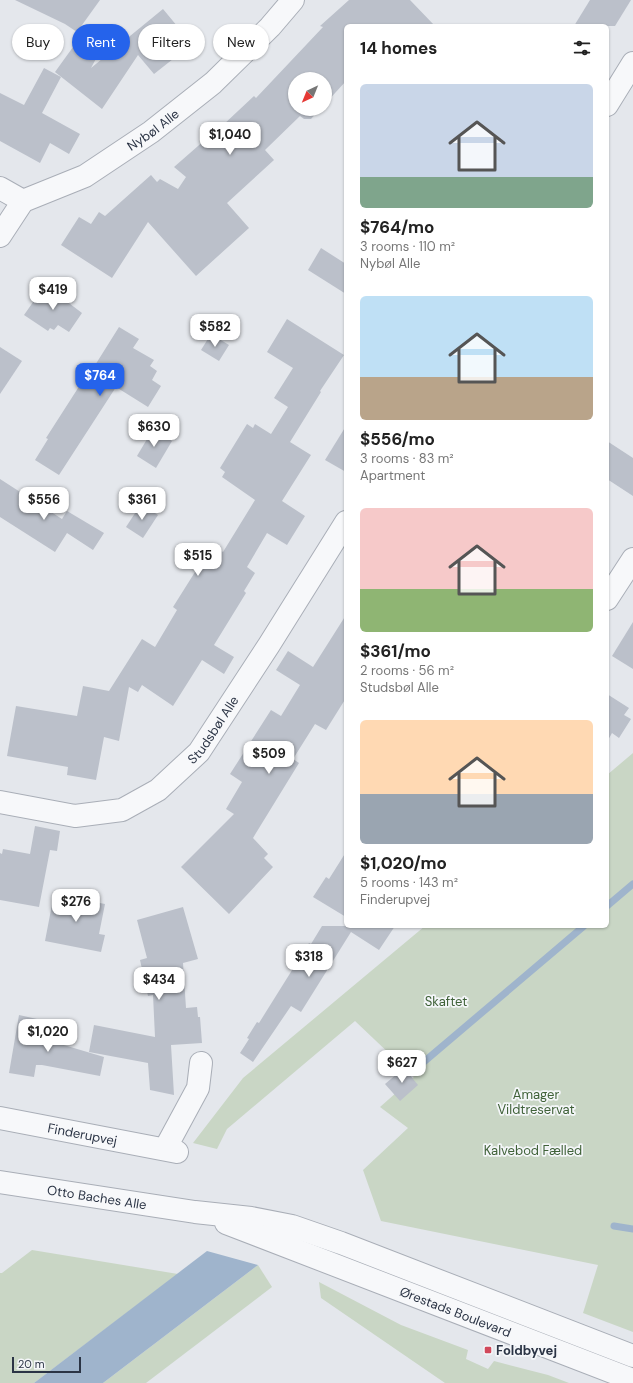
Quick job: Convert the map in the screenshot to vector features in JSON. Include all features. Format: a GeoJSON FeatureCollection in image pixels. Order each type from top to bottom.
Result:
{"type":"FeatureCollection","features":[{"type":"Feature","properties":{"kind":"street","name":"Nybøl Alle"},"geometry":{"type":"LineString","coordinates":[[22,201],[85,176],[151,132],[213,83],[270,27],[293,0]]}},
{"type":"Feature","properties":{"kind":"street"},"geometry":{"type":"LineString","coordinates":[[609,102],[633,63]]}},
{"type":"Feature","properties":{"kind":"street"},"geometry":{"type":"LineString","coordinates":[[0,188],[22,201],[0,236]]}},
{"type":"Feature","properties":{"kind":"street","name":"Studsbøl Alle"},"geometry":{"type":"LineString","coordinates":[[0,802],[75,816],[122,810],[158,790],[199,752],[269,645],[344,525]]}},
{"type":"Feature","properties":{"kind":"street"},"geometry":{"type":"LineString","coordinates":[[609,597],[633,560]]}},
{"type":"Feature","properties":{"kind":"street","name":"Finderupvej"},"geometry":{"type":"LineString","coordinates":[[0,1118],[171,1151],[198,1088],[201,1063]]}},
{"type":"Feature","properties":{"kind":"street","name":"Otto Baches Alle"},"geometry":{"type":"LineString","coordinates":[[0,1182],[194,1212],[252,1218],[292,1226],[341,1243]]}},
{"type":"Feature","properties":{"kind":"street","name":"Otto Baches Alle"},"geometry":{"type":"LineString","coordinates":[[194,1212],[322,1260]]}},
{"type":"Feature","properties":{"kind":"street","name":"Ørestads Boulevard"},"geometry":{"type":"LineString","coordinates":[[341,1243],[633,1356]]}},
{"type":"Feature","properties":{"kind":"street","name":"Ørestads Boulevard"},"geometry":{"type":"LineString","coordinates":[[322,1260],[633,1380]]}},
{"type":"Feature","properties":{"kind":"green space"},"geometry":{"type":"Polygon","coordinates":[[[633,753],[633,1332],[583,1313],[598,1265],[381,1221],[363,1170],[408,1128],[380,1107],[414,1077],[355,1021],[227,1129],[217,1149],[193,1143],[243,1078],[423,928],[609,928],[609,773],[633,753]]]}},
{"type":"Feature","properties":{"kind":"green space"},"geometry":{"type":"Polygon","coordinates":[[[32,1250],[178,1274],[34,1383],[0,1383],[0,1273],[32,1250]]]}},
{"type":"Feature","properties":{"kind":"green space"},"geometry":{"type":"Polygon","coordinates":[[[258,1265],[272,1287],[146,1383],[103,1383],[258,1265]]]}},
{"type":"Feature","properties":{"kind":"green space"},"geometry":{"type":"Polygon","coordinates":[[[319,1282],[401,1325],[468,1350],[466,1359],[488,1369],[494,1361],[548,1375],[569,1383],[445,1383],[321,1298],[319,1282]]]}},
{"type":"Feature","properties":{"kind":"water"},"geometry":{"type":"Polygon","coordinates":[[[207,1251],[258,1265],[103,1383],[34,1383],[207,1251]]]}},
{"type":"Feature","properties":{"kind":"building"},"geometry":{"type":"Polygon","coordinates":[[[15,0],[100,0],[83,24],[72,24],[72,29],[15,0]]]}},
{"type":"Feature","properties":{"kind":"building"},"geometry":{"type":"Polygon","coordinates":[[[349,0],[410,0],[433,24],[344,24],[344,83],[332,96],[332,72],[288,72],[288,116],[300,116],[265,150],[274,160],[227,203],[249,228],[196,276],[148,222],[112,278],[61,245],[79,217],[91,224],[99,212],[105,216],[151,175],[157,182],[160,179],[178,189],[186,177],[174,167],[206,139],[207,140],[254,96],[256,98],[323,27],[320,26],[349,0]]]}},
{"type":"Feature","properties":{"kind":"building"},"geometry":{"type":"Polygon","coordinates":[[[590,0],[631,0],[615,26],[609,26],[609,24],[575,24],[590,0]]]}},
{"type":"Feature","properties":{"kind":"building"},"geometry":{"type":"Polygon","coordinates":[[[163,9],[175,24],[145,24],[163,9]]]}},
{"type":"Feature","properties":{"kind":"building"},"geometry":{"type":"Polygon","coordinates":[[[138,29],[138,55],[102,109],[55,72],[72,48],[72,60],[95,60],[91,68],[101,60],[130,60],[130,36],[138,29]]]}},
{"type":"Feature","properties":{"kind":"building"},"geometry":{"type":"Polygon","coordinates":[[[142,60],[172,60],[154,74],[142,60]]]}},
{"type":"Feature","properties":{"kind":"building"},"geometry":{"type":"Polygon","coordinates":[[[44,68],[61,77],[42,113],[80,134],[69,154],[50,143],[40,163],[0,141],[0,93],[24,105],[44,68]]]}},
{"type":"Feature","properties":{"kind":"building"},"geometry":{"type":"Polygon","coordinates":[[[300,116],[314,116],[311,119],[304,119],[300,116]]]}},
{"type":"Feature","properties":{"kind":"building"},"geometry":{"type":"Polygon","coordinates":[[[321,248],[344,263],[344,293],[308,270],[321,248]]]}},
{"type":"Feature","properties":{"kind":"building"},"geometry":{"type":"Polygon","coordinates":[[[45,285],[82,313],[69,332],[58,325],[54,330],[50,328],[48,331],[24,315],[45,285]]]}},
{"type":"Feature","properties":{"kind":"building"},"geometry":{"type":"Polygon","coordinates":[[[287,319],[344,355],[320,391],[321,392],[290,442],[311,455],[282,501],[305,516],[287,545],[267,533],[247,567],[255,573],[244,591],[246,593],[214,645],[234,657],[224,674],[202,660],[173,706],[142,685],[138,692],[129,687],[119,741],[104,737],[96,780],[67,775],[68,767],[7,756],[16,706],[77,716],[83,686],[109,691],[142,639],[155,647],[177,610],[173,607],[212,545],[223,552],[255,500],[222,477],[225,472],[220,468],[247,424],[253,428],[255,424],[271,434],[288,407],[274,398],[293,368],[267,352],[287,319]]]}},
{"type":"Feature","properties":{"kind":"building"},"geometry":{"type":"Polygon","coordinates":[[[119,327],[139,339],[133,348],[154,360],[150,366],[157,371],[152,380],[161,386],[148,407],[116,387],[59,475],[35,460],[48,439],[46,438],[80,385],[82,386],[119,327]]]}},
{"type":"Feature","properties":{"kind":"building"},"geometry":{"type":"Polygon","coordinates":[[[211,334],[229,345],[219,361],[201,350],[211,334]]]}},
{"type":"Feature","properties":{"kind":"building"},"geometry":{"type":"Polygon","coordinates":[[[0,347],[22,361],[0,394],[0,347]]]}},
{"type":"Feature","properties":{"kind":"building"},"geometry":{"type":"Polygon","coordinates":[[[153,429],[172,441],[156,468],[137,456],[153,429]]]}},
{"type":"Feature","properties":{"kind":"building"},"geometry":{"type":"Polygon","coordinates":[[[344,429],[344,471],[325,460],[344,429]]]}},
{"type":"Feature","properties":{"kind":"building"},"geometry":{"type":"Polygon","coordinates":[[[609,442],[633,458],[633,496],[609,480],[609,442]]]}},
{"type":"Feature","properties":{"kind":"building"},"geometry":{"type":"Polygon","coordinates":[[[0,479],[62,519],[67,511],[104,533],[93,550],[67,533],[55,552],[0,517],[0,479]]]}},
{"type":"Feature","properties":{"kind":"building"},"geometry":{"type":"Polygon","coordinates":[[[141,504],[158,515],[143,538],[126,527],[141,504]]]}},
{"type":"Feature","properties":{"kind":"building"},"geometry":{"type":"Polygon","coordinates":[[[344,618],[344,701],[326,730],[315,724],[293,759],[299,763],[253,838],[268,854],[264,858],[273,867],[229,914],[181,867],[234,814],[226,809],[242,782],[230,774],[271,710],[281,716],[300,685],[276,670],[288,651],[313,667],[344,618]]]}},
{"type":"Feature","properties":{"kind":"building"},"geometry":{"type":"Polygon","coordinates":[[[633,622],[633,669],[612,656],[633,622]]]}},
{"type":"Feature","properties":{"kind":"building"},"geometry":{"type":"Polygon","coordinates":[[[609,695],[629,708],[624,715],[631,719],[619,738],[612,733],[609,738],[609,695]]]}},
{"type":"Feature","properties":{"kind":"building"},"geometry":{"type":"Polygon","coordinates":[[[35,826],[60,831],[57,851],[50,850],[39,907],[0,900],[0,853],[2,854],[3,849],[30,854],[35,826]]]}},
{"type":"Feature","properties":{"kind":"building"},"geometry":{"type":"Polygon","coordinates":[[[344,855],[344,916],[313,897],[326,877],[329,879],[344,855]]]}},
{"type":"Feature","properties":{"kind":"building"},"geometry":{"type":"Polygon","coordinates":[[[54,894],[105,904],[99,934],[105,935],[101,952],[45,941],[54,894]]]}},
{"type":"Feature","properties":{"kind":"building"},"geometry":{"type":"Polygon","coordinates":[[[183,907],[198,959],[183,963],[186,1008],[197,1007],[198,1017],[200,1017],[202,1043],[171,1045],[174,1095],[150,1090],[148,1063],[89,1052],[94,1025],[155,1037],[153,995],[148,996],[140,960],[147,958],[137,920],[183,907]]]}},
{"type":"Feature","properties":{"kind":"building"},"geometry":{"type":"Polygon","coordinates":[[[322,926],[344,926],[344,928],[394,928],[379,950],[351,932],[301,1012],[291,1006],[253,1062],[240,1053],[249,1039],[247,1038],[257,1022],[259,1023],[309,943],[311,944],[322,926]]]}},
{"type":"Feature","properties":{"kind":"building"},"geometry":{"type":"Polygon","coordinates":[[[19,1015],[37,1019],[35,1032],[48,1034],[47,1040],[104,1057],[100,1076],[42,1065],[36,1065],[34,1077],[9,1073],[19,1015]]]}},
{"type":"Feature","properties":{"kind":"building"},"geometry":{"type":"Polygon","coordinates":[[[404,1068],[418,1085],[400,1101],[385,1084],[404,1068]]]}},
{"type":"Feature","properties":{"kind":"waterway"},"geometry":{"type":"LineString","coordinates":[[609,904],[633,884]]}},
{"type":"Feature","properties":{"kind":"waterway"},"geometry":{"type":"LineString","coordinates":[[419,1066],[582,928]]}},
{"type":"Feature","properties":{"kind":"waterway"},"geometry":{"type":"LineString","coordinates":[[614,1226],[633,1229]]}},
{"type":"Feature","properties":{"kind":"place","name":"Foldbyvej"},"geometry":{"type":"Point","coordinates":[488,1350]}},
{"type":"Feature","properties":{"kind":"park label","name":"Skaftet"},"geometry":{"type":"Point","coordinates":[446,1001]}},
{"type":"Feature","properties":{"kind":"park label","name":"Amager Vildtreservat"},"geometry":{"type":"Point","coordinates":[536,1102]}},
{"type":"Feature","properties":{"kind":"park label","name":"Kalvebod Fælled"},"geometry":{"type":"Point","coordinates":[533,1150]}}]}
